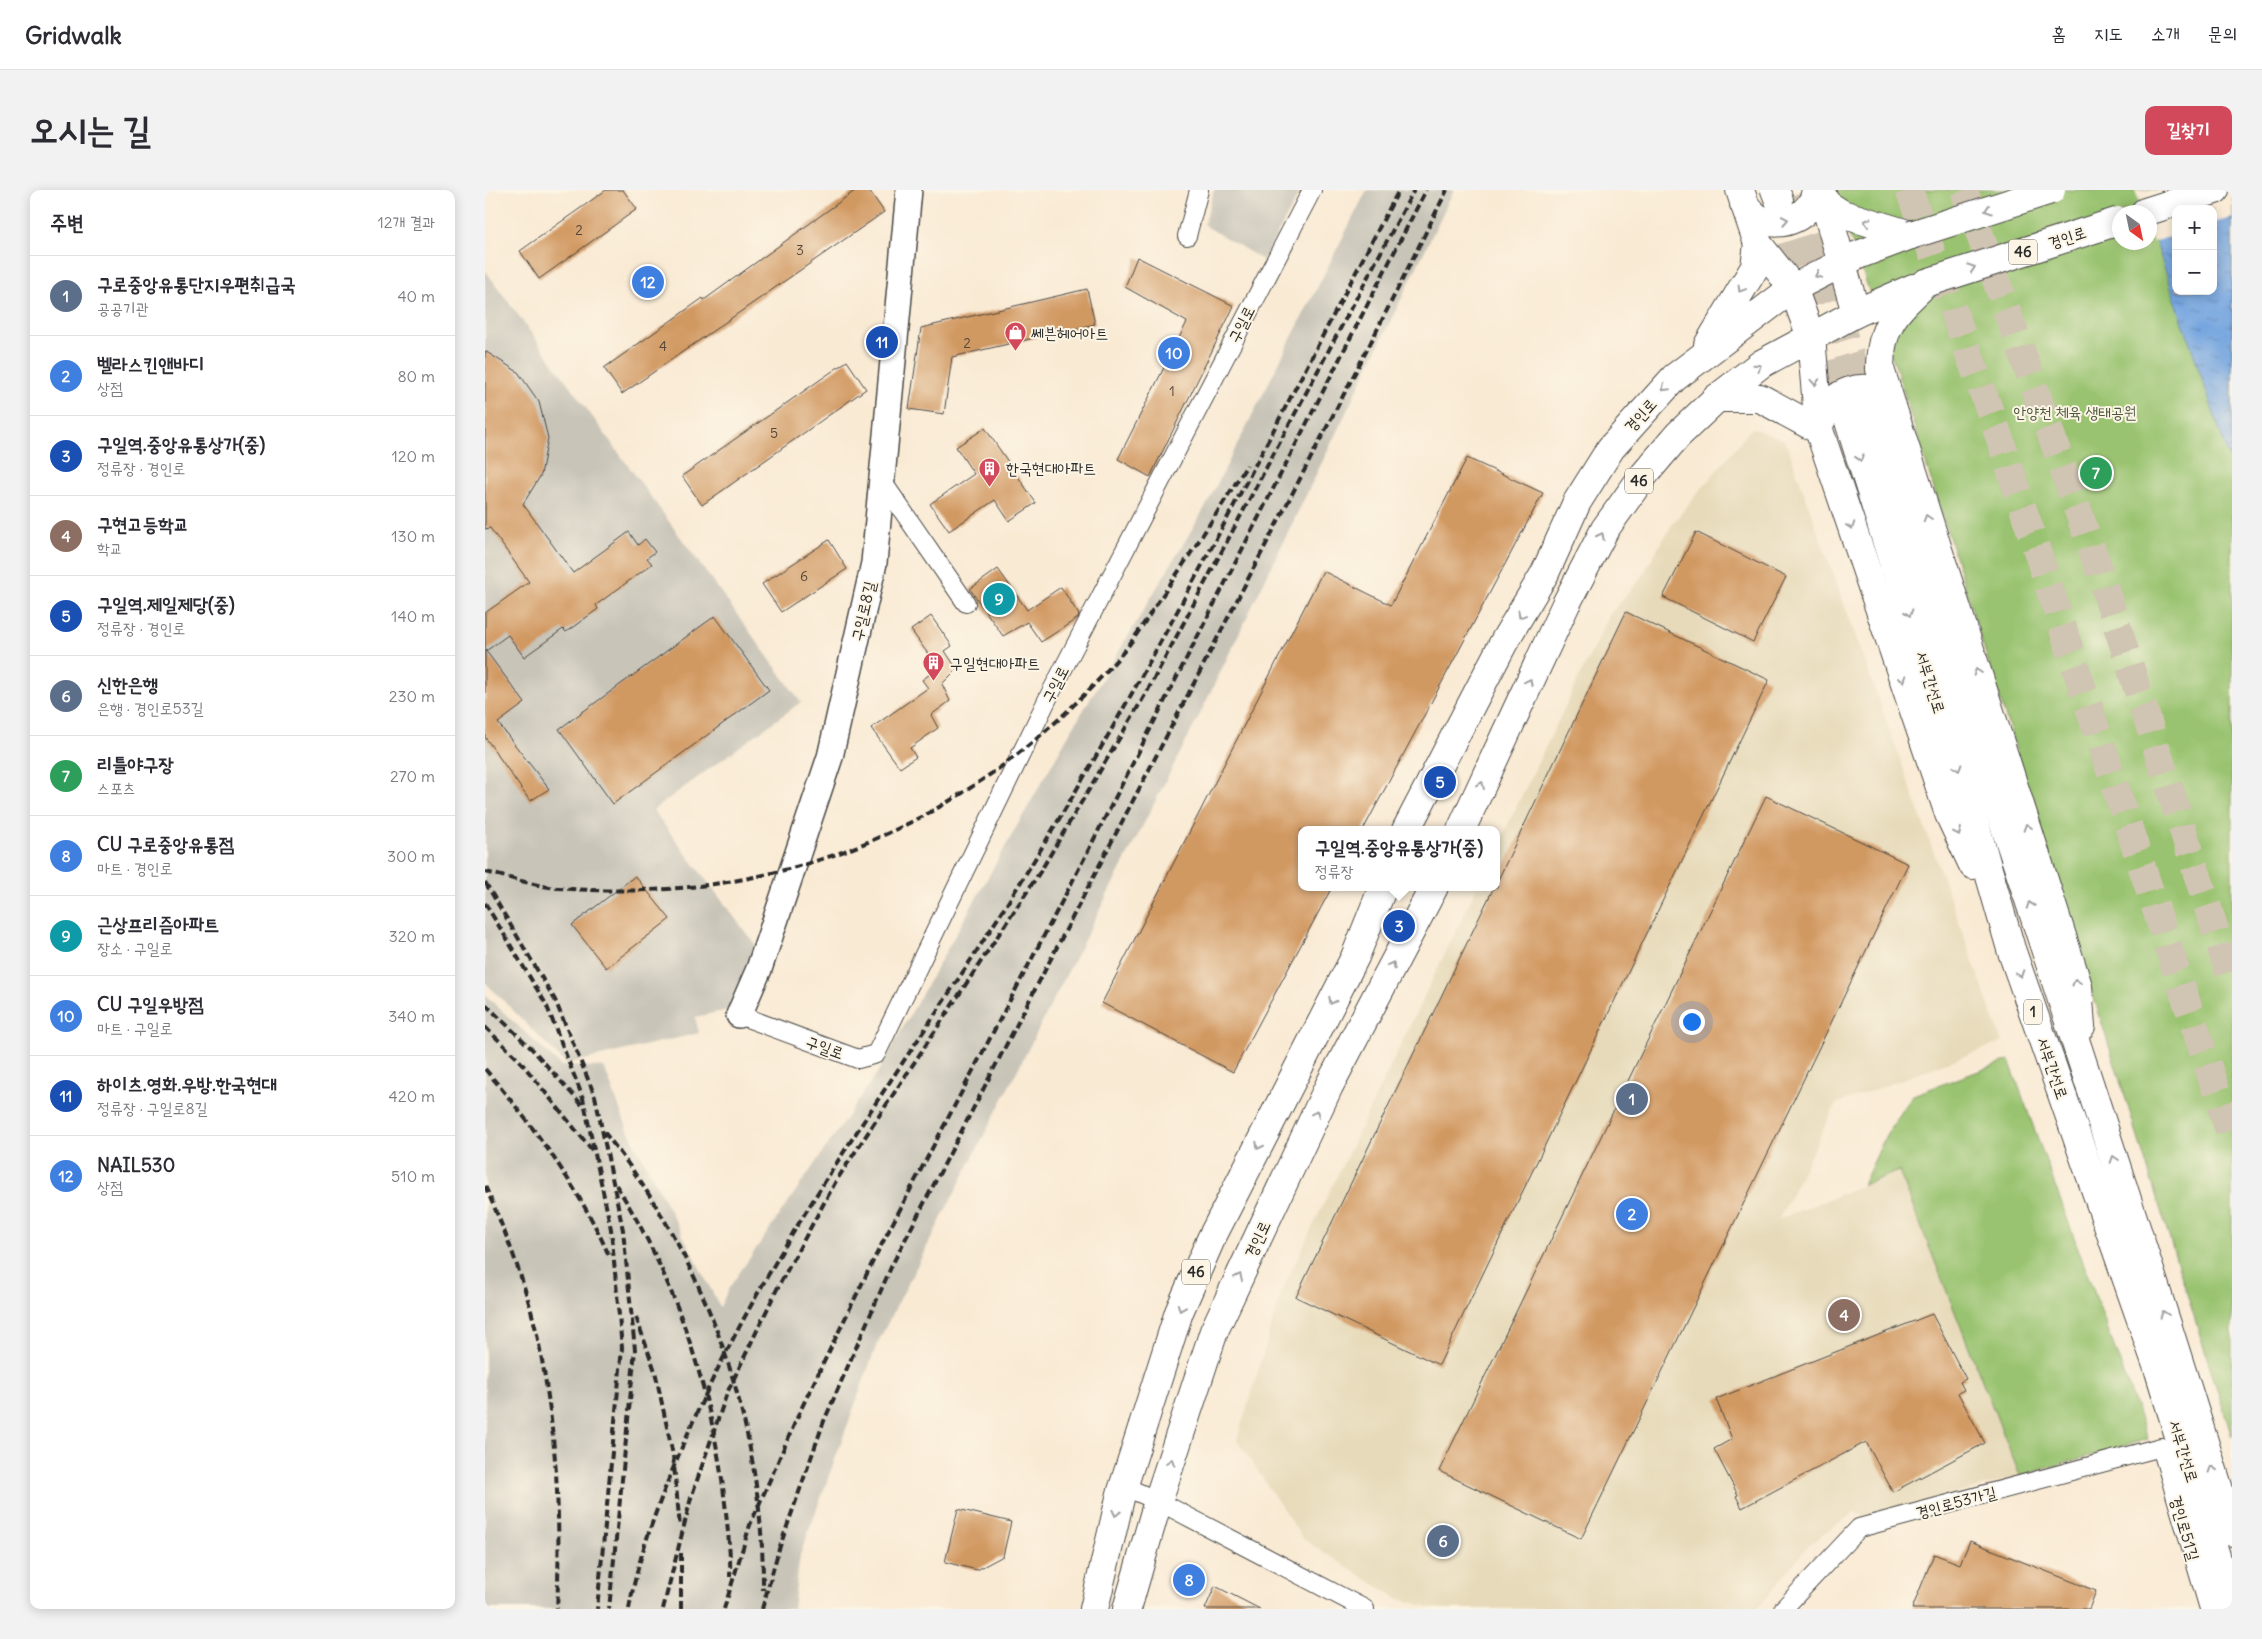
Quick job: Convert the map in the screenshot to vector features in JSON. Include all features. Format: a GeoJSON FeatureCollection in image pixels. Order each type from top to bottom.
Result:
{"type":"FeatureCollection","features":[{"type":"Feature","properties":{"kind":"main road","name":"경인로"},"geometry":{"type":"LineString","coordinates":[[1408,826],[1505,640],[1545,573],[1577,502],[1611,448],[1674,378],[1793,288],[1842,262],[1911,235],[2051,190]]}},
{"type":"Feature","properties":{"kind":"main road"},"geometry":{"type":"LineString","coordinates":[[2157,208],[2215,190]]}},
{"type":"Feature","properties":{"kind":"main road"},"geometry":{"type":"LineString","coordinates":[[1801,194],[1842,214],[1911,235]]}},
{"type":"Feature","properties":{"kind":"main road"},"geometry":{"type":"LineString","coordinates":[[1742,197],[1758,218],[1774,222],[1791,220],[1806,213],[1815,199],[1801,194]]}},
{"type":"Feature","properties":{"kind":"main road"},"geometry":{"type":"LineString","coordinates":[[1801,194],[1842,262],[1856,313]]}},
{"type":"Feature","properties":{"kind":"main road"},"geometry":{"type":"LineString","coordinates":[[1742,197],[1758,244],[1793,288],[1811,337],[1819,430],[1949,814],[2011,948]]}},
{"type":"Feature","properties":{"kind":"main road","name":"경인로"},"geometry":{"type":"LineString","coordinates":[[1463,826],[1545,648],[1605,528],[1643,476],[1678,435],[1717,398],[1761,364],[1856,313],[1926,283],[2112,223]]}},
{"type":"Feature","properties":{"kind":"main road"},"geometry":{"type":"LineString","coordinates":[[1702,356],[1755,267],[1758,244]]}},
{"type":"Feature","properties":{"kind":"main road"},"geometry":{"type":"LineString","coordinates":[[1866,404],[1880,369],[1880,350],[1884,334],[1897,310],[1926,283]]}},
{"type":"Feature","properties":{"kind":"main road"},"geometry":{"type":"LineString","coordinates":[[1819,430],[1825,412],[1835,400],[1849,390],[1863,388],[1878,390],[1866,404]]}},
{"type":"Feature","properties":{"kind":"main road"},"geometry":{"type":"LineString","coordinates":[[1717,398],[1760,398],[1819,430]]}},
{"type":"Feature","properties":{"kind":"main road","name":"서부간선로"},"geometry":{"type":"LineString","coordinates":[[1866,404],[1967,798],[2011,948],[2159,1371],[2232,1608]]}},
{"type":"Feature","properties":{"kind":"main road","name":"서부간선로"},"geometry":{"type":"LineString","coordinates":[[1866,404],[2002,824],[2084,1065],[2232,1532]]}},
{"type":"Feature","properties":{"kind":"main road","name":"46"},"geometry":{"type":"LineString","coordinates":[[1094,1609],[1123,1486],[1179,1312],[1211,1239],[1355,957],[1381,891]]}},
{"type":"Feature","properties":{"kind":"main road","name":"경인로"},"geometry":{"type":"LineString","coordinates":[[1127,1609],[1158,1501],[1214,1331],[1329,1086],[1432,891]]}},
{"type":"Feature","properties":{"kind":"street","name":"구일로8길"},"geometry":{"type":"LineString","coordinates":[[739,1016],[759,969],[832,749],[874,563],[909,190]]}},
{"type":"Feature","properties":{"kind":"street"},"geometry":{"type":"LineString","coordinates":[[1187,236],[1199,190]]}},
{"type":"Feature","properties":{"kind":"street","name":"구일로"},"geometry":{"type":"LineString","coordinates":[[739,1016],[858,1059],[876,1054],[1049,696],[1312,190]]}},
{"type":"Feature","properties":{"kind":"street"},"geometry":{"type":"LineString","coordinates":[[881,481],[966,603]]}},
{"type":"Feature","properties":{"kind":"street","name":"경인로53가길"},"geometry":{"type":"LineString","coordinates":[[1783,1609],[1859,1528],[2161,1447]]}},
{"type":"Feature","properties":{"kind":"street","name":"경인로51길"},"geometry":{"type":"LineString","coordinates":[[2161,1447],[2209,1609]]}},
{"type":"Feature","properties":{"kind":"street"},"geometry":{"type":"LineString","coordinates":[[1123,1486],[1158,1501],[1359,1606]]}},
{"type":"Feature","properties":{"kind":"shaded area"},"geometry":{"type":"Polygon","coordinates":[[[1214,190],[1301,190],[1263,260],[1204,225],[1214,190]]]}},
{"type":"Feature","properties":{"kind":"shaded area"},"geometry":{"type":"Polygon","coordinates":[[[1367,190],[1454,190],[1200,714],[877,1344],[800,1555],[793,1609],[485,1609],[485,995],[561,1066],[604,1067],[627,1128],[720,1307],[729,1288],[876,1075],[1068,736],[1206,506],[1367,190]]]}},
{"type":"Feature","properties":{"kind":"shaded area"},"geometry":{"type":"Polygon","coordinates":[[[485,270],[801,702],[653,810],[757,947],[728,1010],[695,1017],[699,1033],[566,1064],[485,982],[485,270]]]}},
{"type":"Feature","properties":{"kind":"shaded area"},"geometry":{"type":"Polygon","coordinates":[[[1752,428],[1785,440],[2002,1042],[1836,1104],[1779,1219],[1899,1171],[2020,1476],[1868,1519],[1855,1512],[1809,1545],[1757,1609],[1438,1609],[1398,1599],[1303,1539],[1237,1440],[1283,1288],[1475,891],[1500,891],[1500,841],[1610,614],[1640,579],[1673,523],[1752,428]]]}},
{"type":"Feature","properties":{"kind":"green space","name":"안양천 체육 생태공원"},"geometry":{"type":"Polygon","coordinates":[[[1834,190],[2232,190],[2232,1437],[1895,365],[1834,190]]]}},
{"type":"Feature","properties":{"kind":"green space"},"geometry":{"type":"Polygon","coordinates":[[[2009,1060],[2148,1439],[2020,1476],[1899,1171],[1863,1185],[1886,1135],[1913,1095],[2009,1060]]]}},
{"type":"Feature","properties":{"kind":"water"},"geometry":{"type":"Polygon","coordinates":[[[2138,190],[2232,190],[2232,467],[2174,295],[2217,295],[2217,205],[2172,205],[2172,290],[2157,246],[2157,205],[2143,205],[2138,190]]]}},
{"type":"Feature","properties":{"kind":"pier"},"geometry":{"type":"Polygon","coordinates":[[[2135,190],[2232,190],[2232,218],[2217,222],[2217,205],[2172,205],[2172,236],[2157,241],[2157,205],[2140,205],[2135,190]]]}},
{"type":"Feature","properties":{"kind":"building"},"geometry":{"type":"Polygon","coordinates":[[[606,190],[623,190],[637,209],[539,279],[520,251],[606,190]]]}},
{"type":"Feature","properties":{"kind":"building"},"geometry":{"type":"Polygon","coordinates":[[[856,190],[869,190],[884,212],[622,394],[604,368],[703,298],[704,300],[856,190]]]}},
{"type":"Feature","properties":{"kind":"building"},"geometry":{"type":"Polygon","coordinates":[[[1137,257],[1234,306],[1150,477],[1118,459],[1187,322],[1125,287],[1137,257]]]}},
{"type":"Feature","properties":{"kind":"building"},"geometry":{"type":"Polygon","coordinates":[[[1087,289],[1095,324],[952,357],[944,414],[909,409],[921,328],[1087,289]]]}},
{"type":"Feature","properties":{"kind":"building"},"geometry":{"type":"Polygon","coordinates":[[[485,351],[518,372],[539,402],[548,438],[541,475],[523,504],[573,573],[629,532],[638,545],[645,539],[655,552],[647,558],[652,564],[596,605],[598,609],[566,632],[563,629],[524,657],[508,635],[486,651],[525,703],[498,723],[549,789],[530,801],[485,737],[485,613],[529,582],[490,528],[485,529],[485,351]]]}},
{"type":"Feature","properties":{"kind":"building"},"geometry":{"type":"Polygon","coordinates":[[[847,361],[866,389],[702,505],[682,476],[847,361]]]}},
{"type":"Feature","properties":{"kind":"building","name":"한국현대아파트"},"geometry":{"type":"Polygon","coordinates":[[[985,428],[1036,503],[1009,521],[995,500],[949,531],[930,504],[974,474],[956,447],[985,428]]]}},
{"type":"Feature","properties":{"kind":"building"},"geometry":{"type":"Polygon","coordinates":[[[1467,458],[1543,493],[1365,826],[1298,826],[1298,891],[1330,891],[1233,1072],[1102,1003],[1323,571],[1391,605],[1467,458]]]}},
{"type":"Feature","properties":{"kind":"building"},"geometry":{"type":"Polygon","coordinates":[[[1696,532],[1786,577],[1753,642],[1663,597],[1696,532]]]}},
{"type":"Feature","properties":{"kind":"building"},"geometry":{"type":"Polygon","coordinates":[[[829,540],[847,569],[781,612],[762,584],[829,540]]]}},
{"type":"Feature","properties":{"kind":"building"},"geometry":{"type":"Polygon","coordinates":[[[998,569],[1027,610],[1061,587],[1079,615],[1078,618],[1041,642],[1027,622],[1003,636],[970,589],[998,569]]]}},
{"type":"Feature","properties":{"kind":"building"},"geometry":{"type":"Polygon","coordinates":[[[1626,612],[1769,680],[1439,1365],[1296,1297],[1492,891],[1500,891],[1500,876],[1626,612]]]}},
{"type":"Feature","properties":{"kind":"building"},"geometry":{"type":"Polygon","coordinates":[[[715,616],[769,690],[613,804],[559,729],[715,616]]]}},
{"type":"Feature","properties":{"kind":"building","name":"구일현대아파트"},"geometry":{"type":"Polygon","coordinates":[[[931,616],[952,646],[945,651],[957,669],[942,684],[950,701],[931,715],[938,728],[910,748],[916,757],[900,768],[871,728],[928,688],[922,680],[938,668],[911,630],[931,616]]]}},
{"type":"Feature","properties":{"kind":"building"},"geometry":{"type":"Polygon","coordinates":[[[1766,796],[1908,864],[1581,1539],[1439,1471],[1766,796]]]}},
{"type":"Feature","properties":{"kind":"building"},"geometry":{"type":"Polygon","coordinates":[[[635,876],[670,919],[606,968],[572,925],[635,876]]]}},
{"type":"Feature","properties":{"kind":"building"},"geometry":{"type":"Polygon","coordinates":[[[1932,1314],[1966,1379],[1960,1382],[1964,1390],[1958,1393],[1985,1443],[1893,1492],[1866,1442],[1742,1508],[1736,1496],[1738,1495],[1714,1449],[1732,1439],[1716,1399],[1932,1314]]]}},
{"type":"Feature","properties":{"kind":"building"},"geometry":{"type":"Polygon","coordinates":[[[958,1509],[1011,1522],[1003,1556],[977,1570],[945,1562],[958,1509]]]}},
{"type":"Feature","properties":{"kind":"building"},"geometry":{"type":"Polygon","coordinates":[[[1970,1541],[2096,1591],[2089,1609],[1912,1609],[1934,1554],[1960,1564],[1970,1541]]]}},
{"type":"Feature","properties":{"kind":"building"},"geometry":{"type":"Polygon","coordinates":[[[1215,1586],[1260,1609],[1205,1609],[1215,1586]]]}},
{"type":"Feature","properties":{"kind":"tunnel"},"geometry":{"type":"LineString","coordinates":[[1909,190],[2000,439],[2232,1139]]}},
{"type":"Feature","properties":{"kind":"tunnel"},"geometry":{"type":"LineString","coordinates":[[1964,190],[2097,564],[2232,982]]}},
{"type":"Feature","properties":{"kind":"tunnel"},"geometry":{"type":"LineString","coordinates":[[1797,194],[1866,404]]}},
{"type":"Feature","properties":{"kind":"tunnel"},"geometry":{"type":"LineString","coordinates":[[1779,200],[1846,412]]}},
{"type":"Feature","properties":{"kind":"railway"},"geometry":{"type":"LineString","coordinates":[[629,1609],[645,1544],[676,1460],[721,1363],[760,1289],[803,1216],[988,933],[1082,780],[1222,529],[1399,190]]}},
{"type":"Feature","properties":{"kind":"railway"},"geometry":{"type":"LineString","coordinates":[[663,1609],[691,1498],[727,1393],[777,1289],[836,1181],[1040,872],[1148,690],[1414,190]]}},
{"type":"Feature","properties":{"kind":"railway"},"geometry":{"type":"LineString","coordinates":[[724,1609],[750,1525],[801,1409],[875,1257],[1069,888],[1426,190]]}},
{"type":"Feature","properties":{"kind":"railway"},"geometry":{"type":"LineString","coordinates":[[762,1609],[779,1549],[824,1421],[892,1265],[1372,340],[1447,190]]}},
{"type":"Feature","properties":{"kind":"railway"},"geometry":{"type":"LineString","coordinates":[[485,872],[559,888],[642,890],[722,883],[799,866],[872,840],[942,805],[1007,762],[1069,710],[1125,650],[1247,465]]}},
{"type":"Feature","properties":{"kind":"railway"},"geometry":{"type":"LineString","coordinates":[[485,882],[555,1000],[595,1096],[623,1230],[635,1350],[609,1609]]}},
{"type":"Feature","properties":{"kind":"railway"},"geometry":{"type":"LineString","coordinates":[[485,903],[546,1004],[583,1098],[611,1229],[622,1348],[597,1609]]}},
{"type":"Feature","properties":{"kind":"railway"},"geometry":{"type":"LineString","coordinates":[[485,1004],[532,1049],[582,1105]]}},
{"type":"Feature","properties":{"kind":"railway"},"geometry":{"type":"LineString","coordinates":[[485,1027],[519,1060],[592,1150]]}},
{"type":"Feature","properties":{"kind":"railway"},"geometry":{"type":"LineString","coordinates":[[485,1069],[555,1159],[585,1207],[610,1258]]}},
{"type":"Feature","properties":{"kind":"railway"},"geometry":{"type":"LineString","coordinates":[[604,1132],[641,1182],[673,1235],[700,1290],[723,1348],[741,1406],[753,1467],[761,1528],[763,1590]]}},
{"type":"Feature","properties":{"kind":"railway"},"geometry":{"type":"LineString","coordinates":[[616,1185],[658,1261],[690,1342],[712,1426],[720,1469],[726,1512],[730,1577]]}},
{"type":"Feature","properties":{"kind":"railway"},"geometry":{"type":"LineString","coordinates":[[485,1186],[511,1248],[525,1290],[537,1334],[546,1386],[557,1482],[557,1609]]}},
{"type":"Feature","properties":{"kind":"railway"},"geometry":{"type":"LineString","coordinates":[[636,1317],[655,1371],[673,1455],[680,1527]]}},
{"type":"Feature","properties":{"kind":"railway"},"geometry":{"type":"LineString","coordinates":[[681,1549],[681,1609]]}},
{"type":"Feature","properties":{"kind":"place","name":"NAIL530"},"geometry":{"type":"Point","coordinates":[648,282]}},
{"type":"Feature","properties":{"kind":"place","name":"하이츠.영화.우방.한국현대"},"geometry":{"type":"Point","coordinates":[882,342]}},
{"type":"Feature","properties":{"kind":"place","name":"쎄븐헤어아트"},"geometry":{"type":"Point","coordinates":[1015,352]}},
{"type":"Feature","properties":{"kind":"place","name":"CU 구일우방점"},"geometry":{"type":"Point","coordinates":[1174,353]}},
{"type":"Feature","properties":{"kind":"place","name":"리틀야구장"},"geometry":{"type":"Point","coordinates":[2096,473]}},
{"type":"Feature","properties":{"kind":"place","name":"한국현대아파트"},"geometry":{"type":"Point","coordinates":[990,487]}},
{"type":"Feature","properties":{"kind":"place","name":"근상프리즘아파트"},"geometry":{"type":"Point","coordinates":[999,599]}},
{"type":"Feature","properties":{"kind":"place","name":"구일현대아파트"},"geometry":{"type":"Point","coordinates":[934,682]}},
{"type":"Feature","properties":{"kind":"place","name":"구일역.제일제당(중)"},"geometry":{"type":"Point","coordinates":[1440,782]}},
{"type":"Feature","properties":{"kind":"place","name":"구일역.중앙유통상가(중)"},"geometry":{"type":"Point","coordinates":[1399,926]}},
{"type":"Feature","properties":{"kind":"place","name":"구로중앙유통단지우편취급국"},"geometry":{"type":"Point","coordinates":[1632,1099]}},
{"type":"Feature","properties":{"kind":"place","name":"벨라스킨앤바디"},"geometry":{"type":"Point","coordinates":[1632,1214]}},
{"type":"Feature","properties":{"kind":"place","name":"구현고등학교"},"geometry":{"type":"Point","coordinates":[1844,1315]}},
{"type":"Feature","properties":{"kind":"place","name":"신한은행"},"geometry":{"type":"Point","coordinates":[1443,1541]}},
{"type":"Feature","properties":{"kind":"place","name":"CU 구로중앙유통점"},"geometry":{"type":"Point","coordinates":[1189,1580]}}]}
